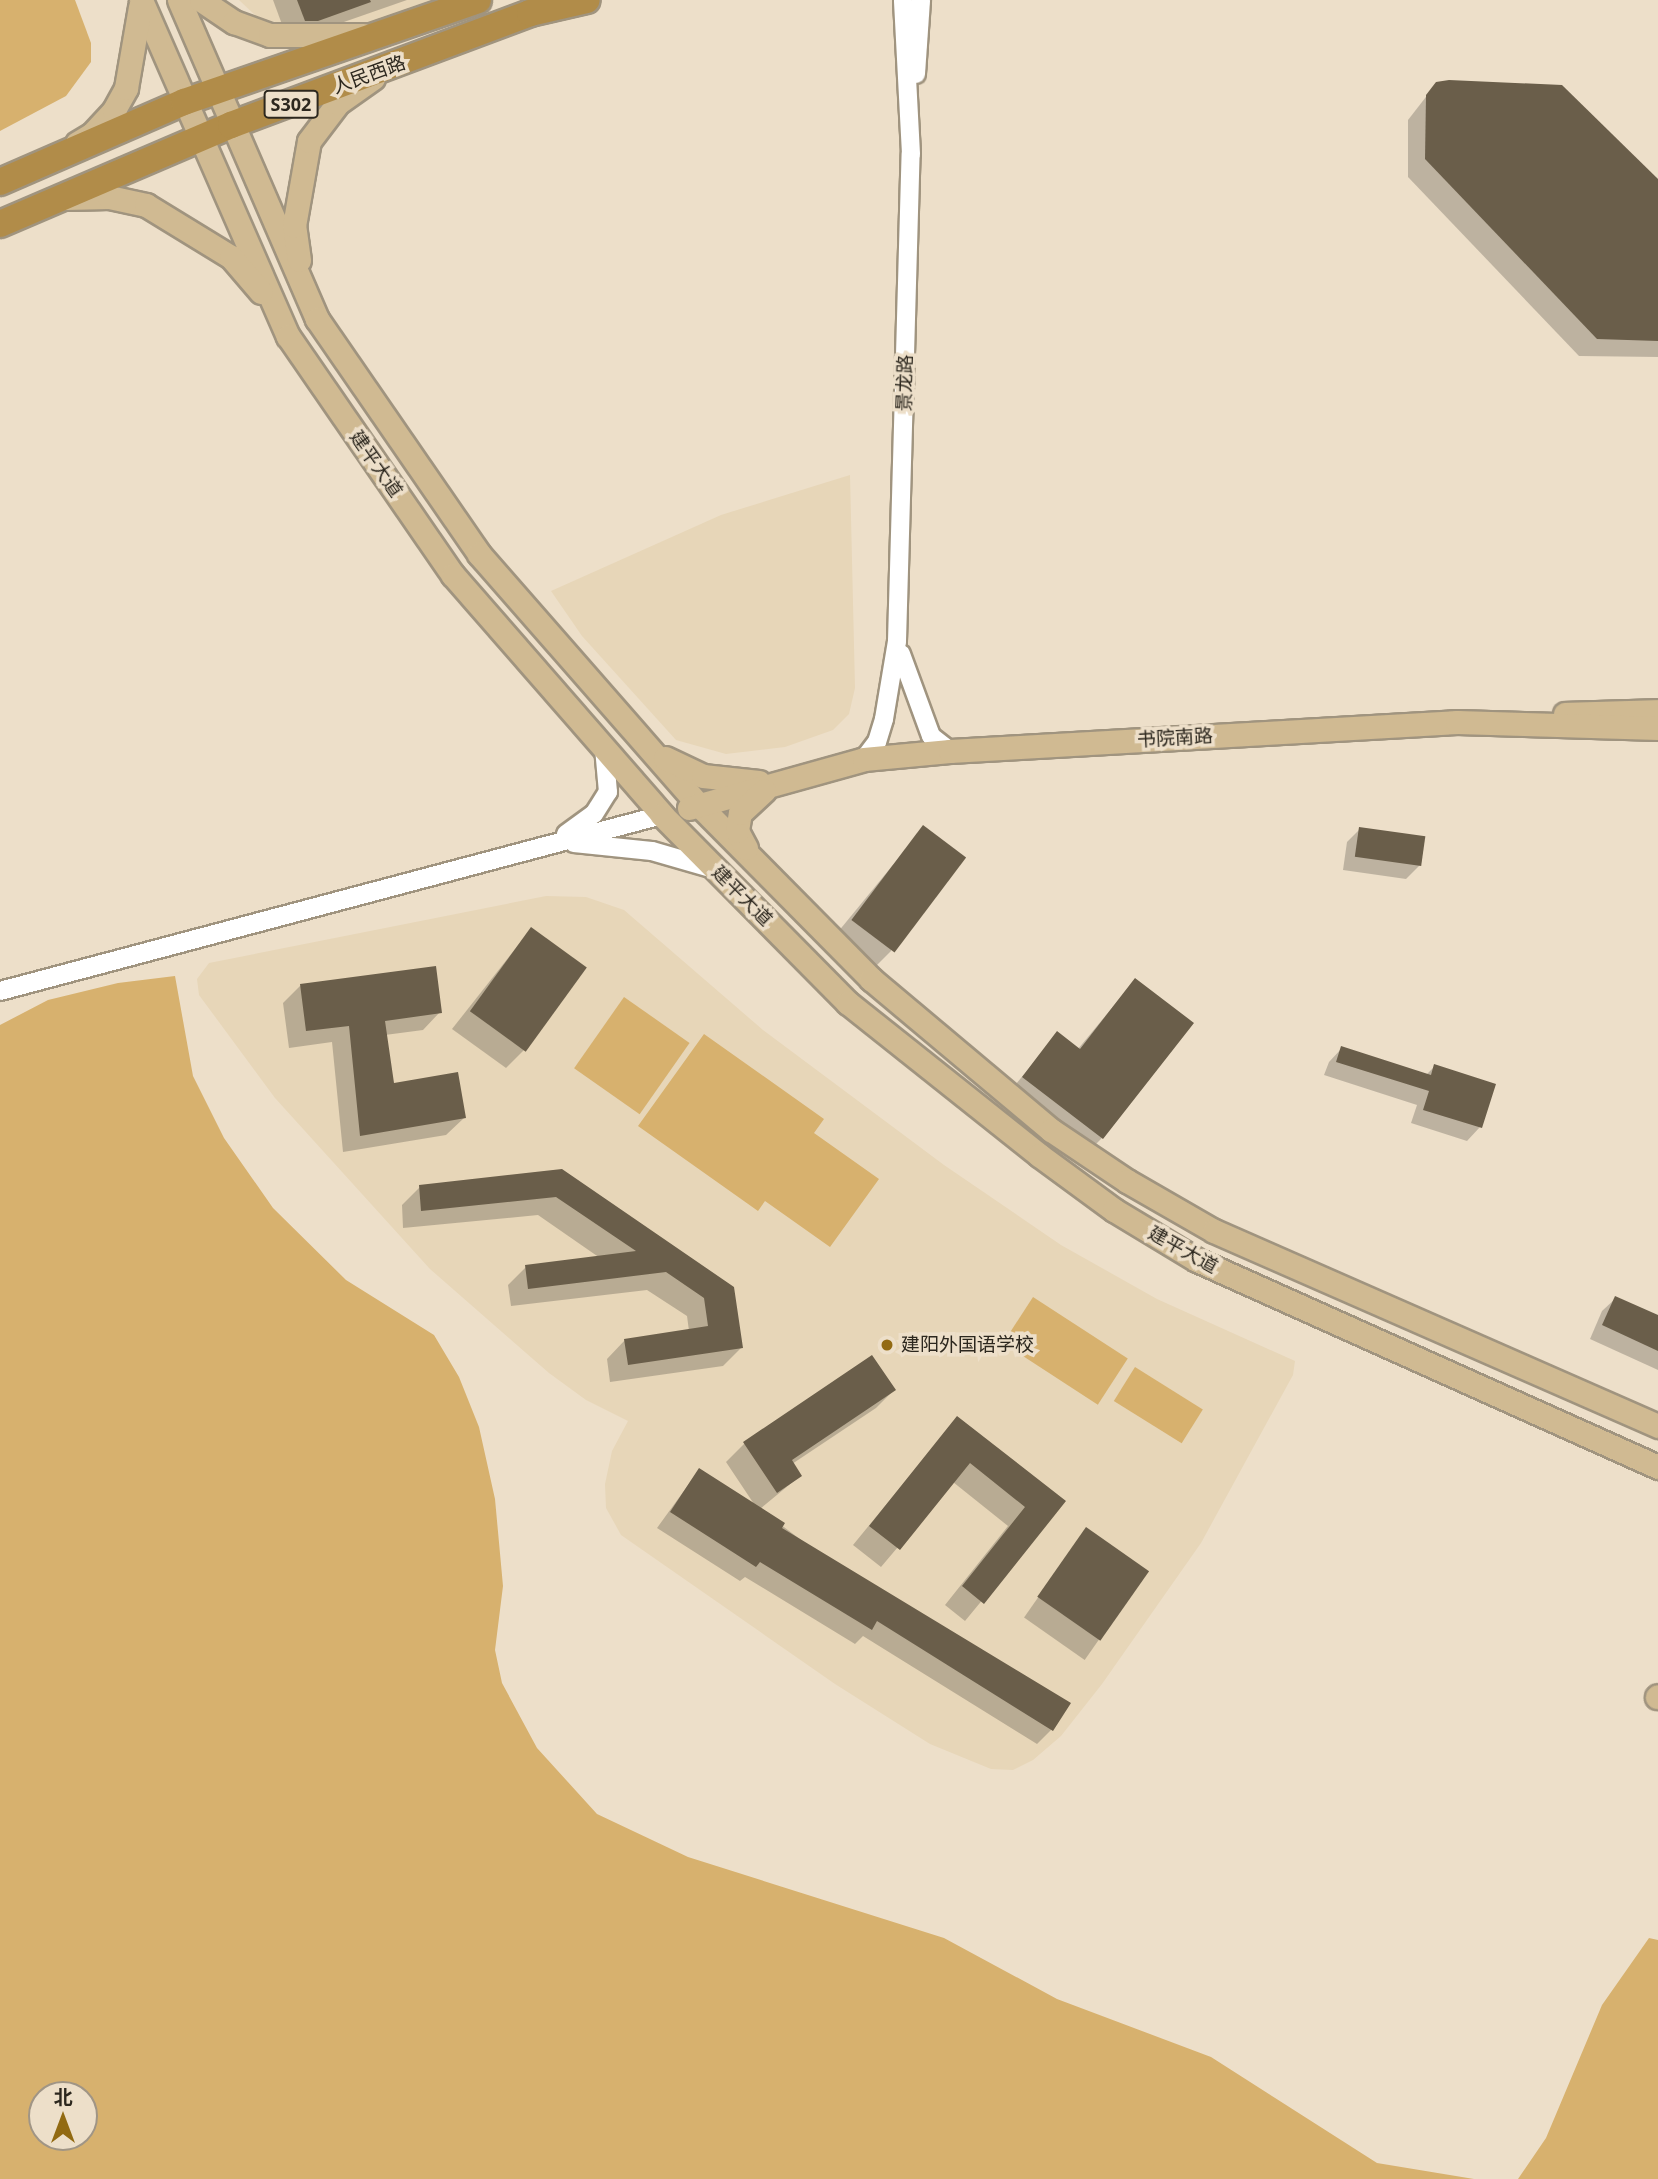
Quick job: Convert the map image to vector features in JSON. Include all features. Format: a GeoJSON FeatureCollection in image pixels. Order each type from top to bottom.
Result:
{"type":"FeatureCollection","features":[{"type":"Feature","properties":{"kind":"highway","name":"人民西路"},"geometry":{"type":"LineString","coordinates":[[0,182],[184,102],[478,0]]}},
{"type":"Feature","properties":{"kind":"highway","name":"人民西路"},"geometry":{"type":"LineString","coordinates":[[0,224],[231,125],[384,70],[530,13],[587,0]]}},
{"type":"Feature","properties":{"kind":"main road","name":"建平大道"},"geometry":{"type":"LineString","coordinates":[[141,0],[288,336],[453,575],[662,815],[848,1003],[1114,1210],[1197,1260],[1658,1467]]}},
{"type":"Feature","properties":{"kind":"main road"},"geometry":{"type":"LineString","coordinates":[[33,167],[92,134],[114,110],[126,88],[134,55],[141,0]]}},
{"type":"Feature","properties":{"kind":"main road","name":"建平大道"},"geometry":{"type":"LineString","coordinates":[[179,0],[215,91],[317,319],[479,554],[699,805],[871,979],[1051,1130],[1127,1181],[1214,1231],[1658,1426]]}},
{"type":"Feature","properties":{"kind":"main road"},"geometry":{"type":"LineString","coordinates":[[201,0],[234,22],[270,34],[373,35]]}},
{"type":"Feature","properties":{"kind":"main road"},"geometry":{"type":"LineString","coordinates":[[304,290],[294,226],[309,141],[338,103],[384,70]]}},
{"type":"Feature","properties":{"kind":"main road"},"geometry":{"type":"LineString","coordinates":[[58,199],[109,197],[146,205],[230,257],[275,307]]}},
{"type":"Feature","properties":{"kind":"main road"},"geometry":{"type":"LineString","coordinates":[[1457,722],[1658,711]]}},
{"type":"Feature","properties":{"kind":"main road","name":"书院南路"},"geometry":{"type":"LineString","coordinates":[[662,815],[864,760],[950,751],[1457,722],[1658,727]]}},
{"type":"Feature","properties":{"kind":"main road"},"geometry":{"type":"LineString","coordinates":[[651,750],[703,776],[779,783]]}},
{"type":"Feature","properties":{"kind":"main road"},"geometry":{"type":"LineString","coordinates":[[755,862],[737,831],[740,813],[779,783]]}},
{"type":"Feature","properties":{"kind":"street","name":"景龙路"},"geometry":{"type":"LineString","coordinates":[[864,760],[877,743],[884,719],[897,641],[911,154],[903,0]]}},
{"type":"Feature","properties":{"kind":"street"},"geometry":{"type":"LineString","coordinates":[[911,154],[921,0]]}},
{"type":"Feature","properties":{"kind":"street"},"geometry":{"type":"LineString","coordinates":[[897,641],[931,736],[950,751]]}},
{"type":"Feature","properties":{"kind":"street"},"geometry":{"type":"LineString","coordinates":[[552,842],[603,804],[609,771],[604,748]]}},
{"type":"Feature","properties":{"kind":"street"},"geometry":{"type":"LineString","coordinates":[[0,991],[552,842],[662,815]]}},
{"type":"Feature","properties":{"kind":"street"},"geometry":{"type":"LineString","coordinates":[[552,842],[652,851],[716,870]]}},
{"type":"Feature","properties":{"kind":"shaded area"},"geometry":{"type":"Polygon","coordinates":[[[0,0],[75,0],[91,43],[91,62],[66,96],[0,131],[0,0]]]}},
{"type":"Feature","properties":{"kind":"shaded area"},"geometry":{"type":"Polygon","coordinates":[[[239,0],[440,0],[361,27],[284,24],[258,18],[239,0]]]}},
{"type":"Feature","properties":{"kind":"shaded area"},"geometry":{"type":"Polygon","coordinates":[[[850,475],[855,688],[849,714],[833,730],[785,747],[726,754],[676,740],[582,636],[551,591],[721,515],[850,475]]]}},
{"type":"Feature","properties":{"kind":"shaded area","name":"建阳外国语学校"},"geometry":{"type":"Polygon","coordinates":[[[546,896],[586,897],[624,910],[763,1030],[944,1165],[1061,1245],[1157,1299],[1295,1361],[1293,1375],[1201,1543],[1102,1684],[1061,1736],[1033,1760],[1013,1770],[991,1769],[930,1744],[835,1684],[621,1535],[606,1508],[605,1484],[612,1451],[628,1421],[586,1400],[549,1373],[430,1269],[275,1098],[199,995],[197,979],[209,963],[546,896]]]}},
{"type":"Feature","properties":{"kind":"shaded area"},"geometry":{"type":"Polygon","coordinates":[[[175,976],[193,1076],[224,1138],[273,1208],[346,1280],[434,1335],[459,1377],[479,1427],[495,1499],[503,1586],[495,1650],[502,1683],[537,1748],[597,1814],[688,1857],[944,1938],[1057,1999],[1211,2057],[1377,2163],[1474,2179],[0,2179],[0,1025],[48,1000],[118,983],[175,976]]]}},
{"type":"Feature","properties":{"kind":"shaded area"},"geometry":{"type":"Polygon","coordinates":[[[624,997],[690,1043],[640,1114],[574,1068],[624,997]]]}},
{"type":"Feature","properties":{"kind":"shaded area"},"geometry":{"type":"Polygon","coordinates":[[[704,1034],[824,1119],[814,1133],[879,1179],[830,1247],[765,1201],[758,1211],[638,1126],[704,1034]]]}},
{"type":"Feature","properties":{"kind":"shaded area"},"geometry":{"type":"Polygon","coordinates":[[[1033,1297],[1128,1359],[1098,1405],[1003,1343],[1033,1297]]]}},
{"type":"Feature","properties":{"kind":"shaded area"},"geometry":{"type":"Polygon","coordinates":[[[1135,1367],[1203,1409],[1182,1443],[1114,1401],[1135,1367]]]}},
{"type":"Feature","properties":{"kind":"shaded area"},"geometry":{"type":"Polygon","coordinates":[[[1649,1938],[1658,1940],[1658,2179],[1518,2179],[1546,2138],[1602,2005],[1649,1938]]]}},
{"type":"Feature","properties":{"kind":"building"},"geometry":{"type":"Polygon","coordinates":[[[297,0],[371,2],[318,21],[305,21],[297,0]]]}},
{"type":"Feature","properties":{"kind":"building"},"geometry":{"type":"Polygon","coordinates":[[[1449,80],[1562,85],[1658,179],[1658,341],[1597,339],[1425,159],[1426,95],[1436,82],[1449,80]]]}},
{"type":"Feature","properties":{"kind":"building"},"geometry":{"type":"Polygon","coordinates":[[[923,825],[966,857],[895,953],[851,920],[923,825]]]}},
{"type":"Feature","properties":{"kind":"building"},"geometry":{"type":"Polygon","coordinates":[[[1359,827],[1425,836],[1421,866],[1355,857],[1359,827]]]}},
{"type":"Feature","properties":{"kind":"building"},"geometry":{"type":"Polygon","coordinates":[[[531,927],[587,968],[526,1052],[470,1011],[531,927]]]}},
{"type":"Feature","properties":{"kind":"building"},"geometry":{"type":"Polygon","coordinates":[[[436,966],[442,1013],[385,1021],[394,1083],[458,1072],[466,1118],[360,1136],[349,1026],[306,1031],[300,984],[436,966]]]}},
{"type":"Feature","properties":{"kind":"building"},"geometry":{"type":"Polygon","coordinates":[[[1135,978],[1194,1023],[1103,1139],[1022,1077],[1057,1031],[1080,1049],[1135,978]]]}},
{"type":"Feature","properties":{"kind":"building"},"geometry":{"type":"Polygon","coordinates":[[[1341,1046],[1431,1075],[1434,1064],[1496,1084],[1482,1128],[1423,1110],[1429,1091],[1336,1062],[1341,1046]]]}},
{"type":"Feature","properties":{"kind":"building"},"geometry":{"type":"Polygon","coordinates":[[[562,1169],[734,1287],[743,1348],[628,1365],[624,1339],[708,1326],[704,1298],[666,1272],[528,1289],[525,1265],[636,1251],[556,1197],[421,1211],[419,1185],[562,1169]]]}},
{"type":"Feature","properties":{"kind":"building"},"geometry":{"type":"Polygon","coordinates":[[[1615,1296],[1658,1315],[1658,1351],[1602,1325],[1615,1296]]]}},
{"type":"Feature","properties":{"kind":"building"},"geometry":{"type":"Polygon","coordinates":[[[872,1355],[896,1390],[792,1460],[802,1476],[777,1493],[743,1442],[872,1355]]]}},
{"type":"Feature","properties":{"kind":"building"},"geometry":{"type":"Polygon","coordinates":[[[957,1416],[1066,1501],[984,1604],[962,1586],[1025,1507],[970,1463],[900,1550],[869,1526],[957,1416]]]}},
{"type":"Feature","properties":{"kind":"building"},"geometry":{"type":"Polygon","coordinates":[[[699,1468],[785,1523],[782,1528],[1071,1703],[1053,1731],[877,1621],[872,1630],[760,1562],[756,1567],[670,1512],[699,1468]]]}},
{"type":"Feature","properties":{"kind":"building"},"geometry":{"type":"Polygon","coordinates":[[[1086,1527],[1149,1571],[1100,1641],[1037,1597],[1086,1527]]]}},
{"type":"Feature","properties":{"kind":"place","name":"建阳外国语学校"},"geometry":{"type":"Point","coordinates":[887,1345]}}]}
